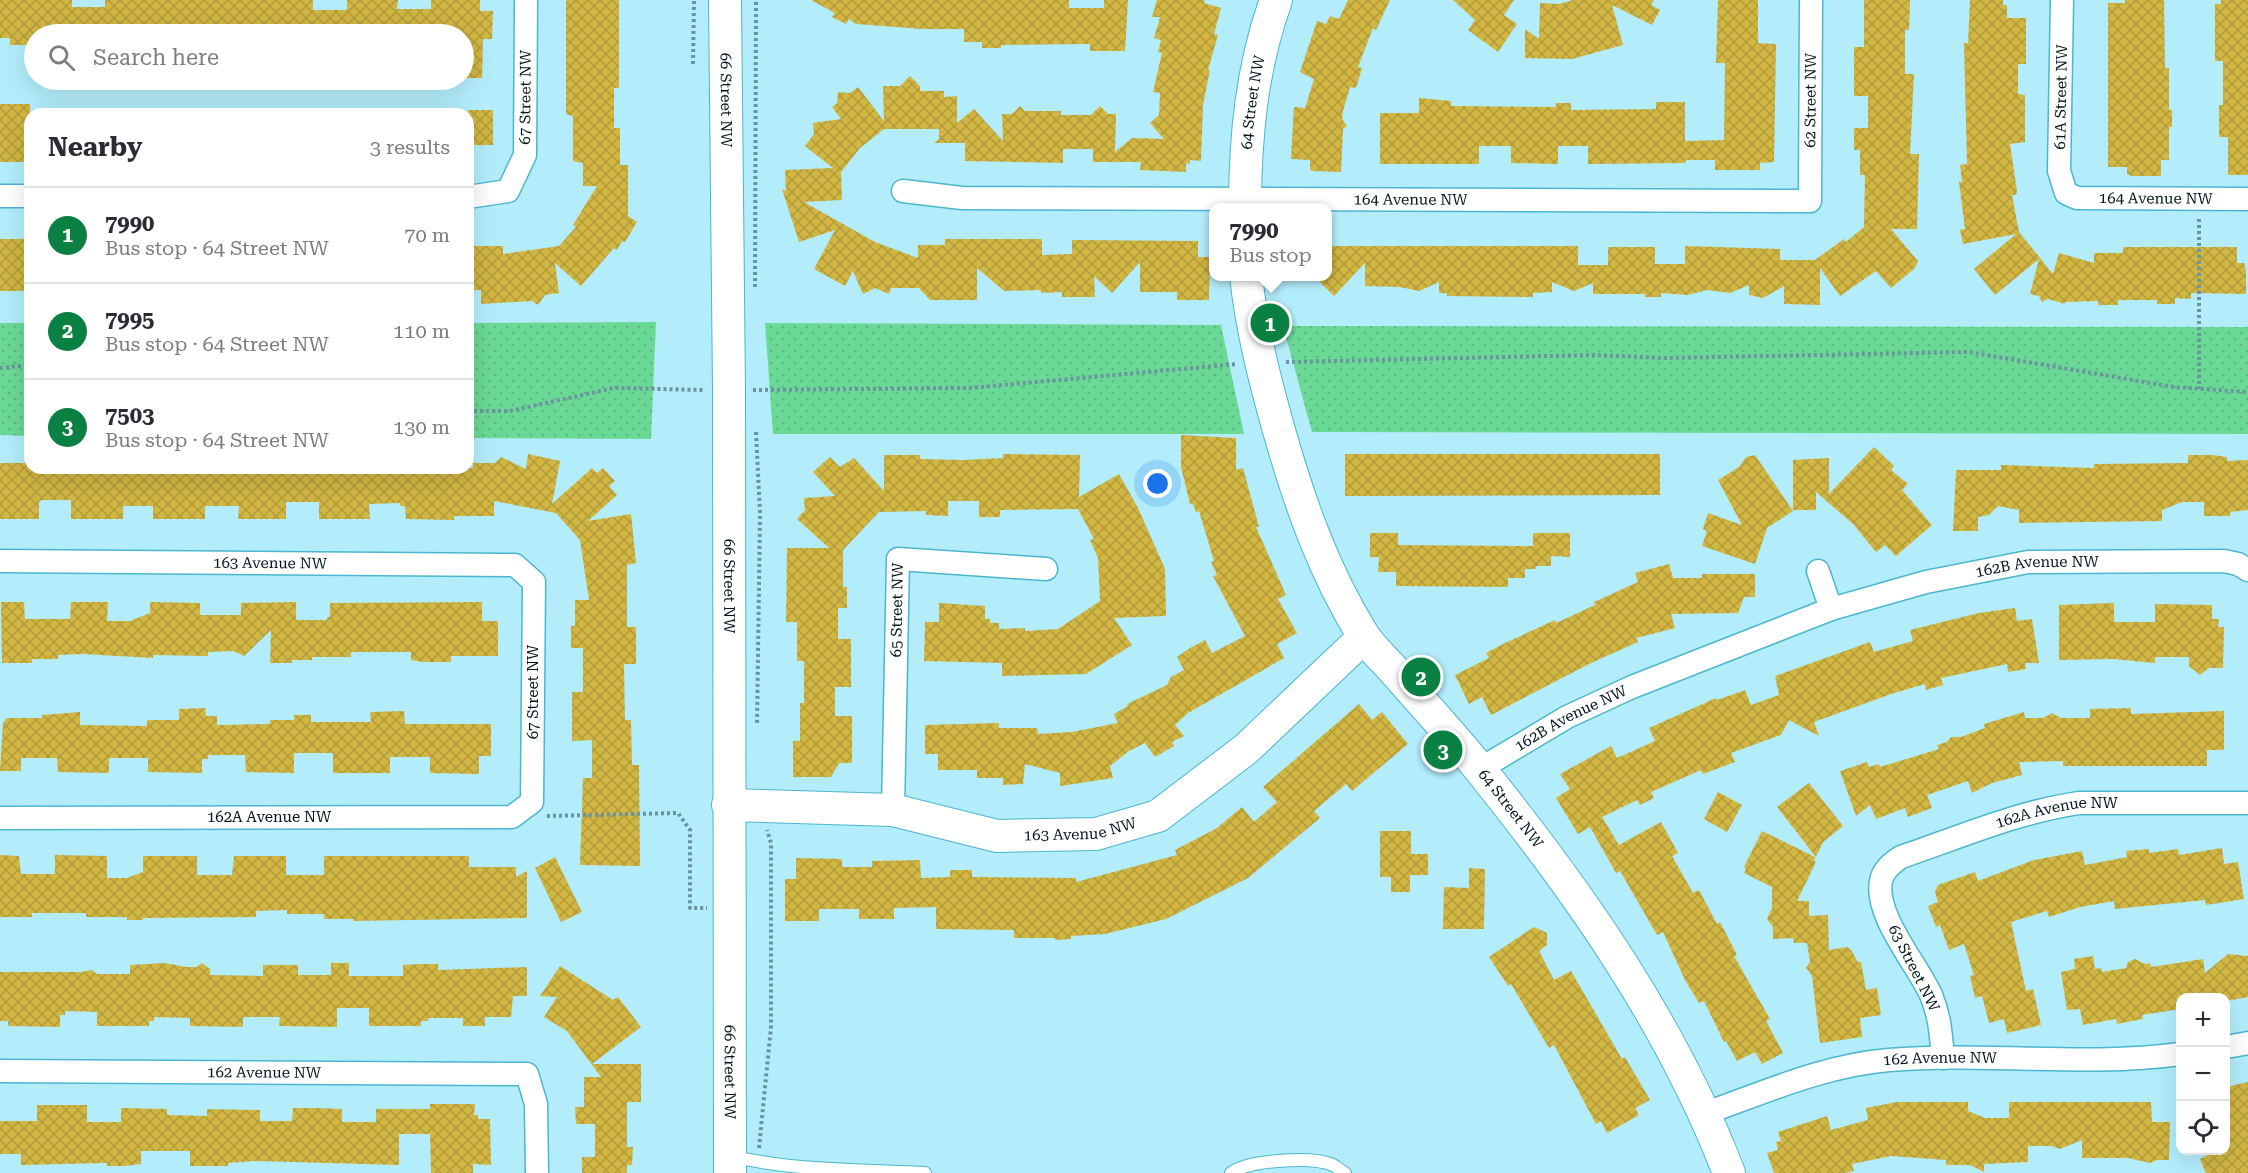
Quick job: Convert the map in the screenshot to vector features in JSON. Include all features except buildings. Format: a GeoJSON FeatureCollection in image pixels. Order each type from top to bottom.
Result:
{"type":"FeatureCollection","features":[{"type":"Feature","properties":{"kind":"street","name":"67 Street NW"},"geometry":{"type":"LineString","coordinates":[[474,196],[508,191],[525,155],[526,0]]}},
{"type":"Feature","properties":{"kind":"street","name":"66 Street NW"},"geometry":{"type":"LineString","coordinates":[[725,0],[748,390],[728,805],[729,909],[739,1164]]}},
{"type":"Feature","properties":{"kind":"street","name":"64 Street NW"},"geometry":{"type":"LineString","coordinates":[[1245,203],[1252,86],[1263,36],[1276,0]]}},
{"type":"Feature","properties":{"kind":"street","name":"62 Street NW"},"geometry":{"type":"LineString","coordinates":[[1810,201],[1811,0]]}},
{"type":"Feature","properties":{"kind":"street","name":"61A Street NW"},"geometry":{"type":"LineString","coordinates":[[2062,0],[2059,171],[2066,193]]}},
{"type":"Feature","properties":{"kind":"street","name":"164 Avenue NW"},"geometry":{"type":"LineString","coordinates":[[903,191],[962,198],[1245,203],[1810,201]]}},
{"type":"Feature","properties":{"kind":"street","name":"164 Avenue NW"},"geometry":{"type":"LineString","coordinates":[[2066,193],[2076,198],[2248,199]]}},
{"type":"Feature","properties":{"kind":"street"},"geometry":{"type":"LineString","coordinates":[[0,196],[24,196]]}},
{"type":"Feature","properties":{"kind":"street","name":"64 Street NW"},"geometry":{"type":"LineString","coordinates":[[1247,281],[1259,363],[1307,522],[1332,580],[1365,637],[1480,769],[1546,852],[1589,912],[1676,1054],[1706,1113],[1729,1173]]}},
{"type":"Feature","properties":{"kind":"street","name":"65 Street NW"},"geometry":{"type":"LineString","coordinates":[[893,810],[898,559],[1046,569]]}},
{"type":"Feature","properties":{"kind":"street","name":"163 Avenue NW"},"geometry":{"type":"LineString","coordinates":[[0,561],[515,565],[534,582]]}},
{"type":"Feature","properties":{"kind":"street","name":"162B Avenue NW"},"geometry":{"type":"LineString","coordinates":[[1480,769],[1567,717],[1632,687],[1831,609],[1926,582],[2028,562],[2224,561],[2238,564],[2248,570]]}},
{"type":"Feature","properties":{"kind":"street"},"geometry":{"type":"LineString","coordinates":[[1818,570],[1831,609]]}},
{"type":"Feature","properties":{"kind":"street","name":"67 Street NW"},"geometry":{"type":"LineString","coordinates":[[532,802],[534,582]]}},
{"type":"Feature","properties":{"kind":"street","name":"163 Avenue NW"},"geometry":{"type":"LineString","coordinates":[[728,805],[893,810],[997,836],[1096,834],[1158,816],[1246,749],[1365,637]]}},
{"type":"Feature","properties":{"kind":"street","name":"162A Avenue NW"},"geometry":{"type":"LineString","coordinates":[[0,818],[512,817],[532,802]]}},
{"type":"Feature","properties":{"kind":"street","name":"162A Avenue NW"},"geometry":{"type":"LineString","coordinates":[[1881,880],[1889,866],[1901,857],[2045,808],[2079,803],[2248,802]]}},
{"type":"Feature","properties":{"kind":"street","name":"63 Street NW"},"geometry":{"type":"LineString","coordinates":[[1881,880],[1881,897],[1885,913],[1930,993],[1939,1017],[1943,1058]]}},
{"type":"Feature","properties":{"kind":"street"},"geometry":{"type":"LineString","coordinates":[[2230,1046],[2248,1043]]}},
{"type":"Feature","properties":{"kind":"street","name":"162 Avenue NW"},"geometry":{"type":"LineString","coordinates":[[1706,1113],[1799,1079],[1845,1067],[1888,1060],[2115,1059],[2176,1054]]}},
{"type":"Feature","properties":{"kind":"street","name":"162 Avenue NW"},"geometry":{"type":"LineString","coordinates":[[0,1071],[527,1074],[537,1104],[537,1173]]}},
{"type":"Feature","properties":{"kind":"lane"},"geometry":{"type":"LineString","coordinates":[[1231,1173],[1270,1163],[1310,1161],[1333,1165],[1344,1173]]}},
{"type":"Feature","properties":{"kind":"lane"},"geometry":{"type":"LineString","coordinates":[[739,1164],[793,1169],[925,1173]]}},
{"type":"Feature","properties":{"kind":"path"},"geometry":{"type":"LineString","coordinates":[[693,64],[694,0]]}},
{"type":"Feature","properties":{"kind":"path"},"geometry":{"type":"LineString","coordinates":[[755,295],[756,0]]}},
{"type":"Feature","properties":{"kind":"path"},"geometry":{"type":"LineString","coordinates":[[2199,199],[2199,389]]}},
{"type":"Feature","properties":{"kind":"path"},"geometry":{"type":"LineString","coordinates":[[474,411],[510,411],[614,388],[748,390],[969,388],[1259,363],[1592,355],[1665,358],[1969,352],[2199,389],[2248,392]]}},
{"type":"Feature","properties":{"kind":"path"},"geometry":{"type":"LineString","coordinates":[[0,369],[24,366]]}},
{"type":"Feature","properties":{"kind":"path"},"geometry":{"type":"LineString","coordinates":[[756,424],[760,513],[757,732]]}},
{"type":"Feature","properties":{"kind":"path"},"geometry":{"type":"LineString","coordinates":[[532,802],[548,816],[678,813],[690,830],[690,909],[729,909]]}},
{"type":"Feature","properties":{"kind":"path"},"geometry":{"type":"LineString","coordinates":[[739,1164],[771,1004],[771,843],[760,805]]}},
{"type":"Feature","properties":{"kind":"green space"},"geometry":{"type":"Polygon","coordinates":[[[656,322],[651,439],[474,438],[474,323],[656,322]]]}},
{"type":"Feature","properties":{"kind":"green space"},"geometry":{"type":"Polygon","coordinates":[[[0,323],[24,323],[24,436],[0,435],[0,323]]]}},
{"type":"Feature","properties":{"kind":"green space"},"geometry":{"type":"Polygon","coordinates":[[[765,323],[1221,325],[1244,434],[773,434],[765,323]]]}},
{"type":"Feature","properties":{"kind":"green space"},"geometry":{"type":"Polygon","coordinates":[[[1283,326],[2248,327],[2248,434],[1312,432],[1283,326]]]}},
{"type":"Feature","properties":{"kind":"place","name":"7990"},"geometry":{"type":"Point","coordinates":[1270,323]}},
{"type":"Feature","properties":{"kind":"place","name":"7995"},"geometry":{"type":"Point","coordinates":[1421,677]}},
{"type":"Feature","properties":{"kind":"place","name":"7503"},"geometry":{"type":"Point","coordinates":[1443,750]}}]}
